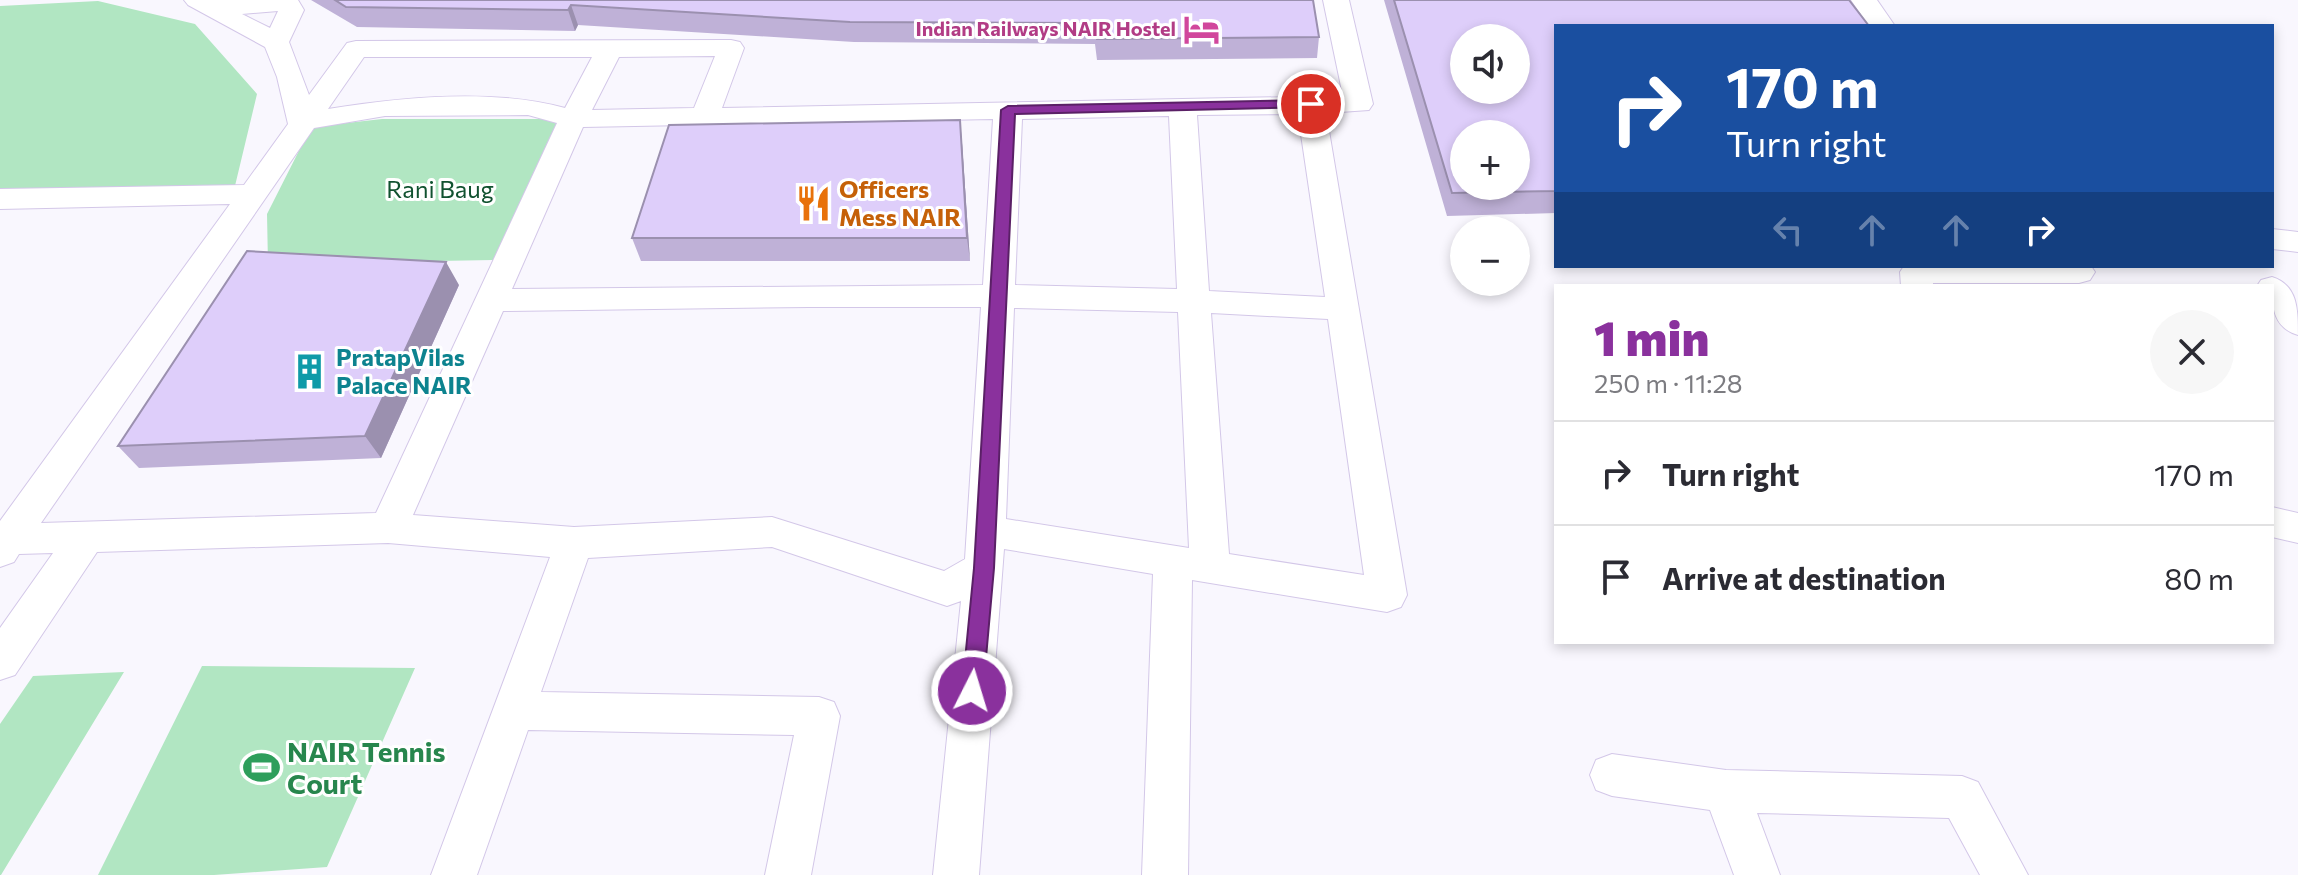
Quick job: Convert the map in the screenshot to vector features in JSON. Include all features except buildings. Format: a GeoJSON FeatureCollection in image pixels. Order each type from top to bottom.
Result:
{"type":"FeatureCollection","features":[{"type":"Feature","properties":{"kind":"street"},"geometry":{"type":"LineString","coordinates":[[301,122],[385,108],[529,107],[573,119],[1359,104],[1336,0]]}},
{"type":"Feature","properties":{"kind":"street"},"geometry":{"type":"LineString","coordinates":[[1864,0],[1881,24]]}},
{"type":"Feature","properties":{"kind":"street"},"geometry":{"type":"LineString","coordinates":[[207,4],[287,3],[291,10],[276,42]]}},
{"type":"Feature","properties":{"kind":"street"},"geometry":{"type":"LineString","coordinates":[[207,4],[276,42],[291,77],[301,122]]}},
{"type":"Feature","properties":{"kind":"street"},"geometry":{"type":"LineString","coordinates":[[4,545],[301,122],[356,49],[731,48],[705,116]]}},
{"type":"Feature","properties":{"kind":"street"},"geometry":{"type":"LineString","coordinates":[[388,528],[489,300],[573,119],[610,49]]}},
{"type":"Feature","properties":{"kind":"street"},"geometry":{"type":"LineString","coordinates":[[4,545],[86,537],[388,528],[574,543],[772,532],[947,589],[985,550],[1192,564],[1387,595],[1311,104]]}},
{"type":"Feature","properties":{"kind":"street"},"geometry":{"type":"LineString","coordinates":[[1165,875],[1192,564],[1194,299],[1182,106]]}},
{"type":"Feature","properties":{"kind":"street"},"geometry":{"type":"LineString","coordinates":[[956,875],[985,550],[1008,110]]}},
{"type":"Feature","properties":{"kind":"street"},"geometry":{"type":"LineString","coordinates":[[0,199],[251,194]]}},
{"type":"Feature","properties":{"kind":"street"},"geometry":{"type":"LineString","coordinates":[[2274,239],[2298,242]]}},
{"type":"Feature","properties":{"kind":"street"},"geometry":{"type":"LineString","coordinates":[[1917,284],[1916,272],[2081,275]]}},
{"type":"Feature","properties":{"kind":"street"},"geometry":{"type":"LineString","coordinates":[[2274,291],[2298,323]]}},
{"type":"Feature","properties":{"kind":"street"},"geometry":{"type":"LineString","coordinates":[[489,300],[997,295],[1194,299],[1342,309]]}},
{"type":"Feature","properties":{"kind":"street"},"geometry":{"type":"LineString","coordinates":[[2274,522],[2298,528]]}},
{"type":"Feature","properties":{"kind":"street"},"geometry":{"type":"LineString","coordinates":[[0,662],[86,537]]}},
{"type":"Feature","properties":{"kind":"street"},"geometry":{"type":"LineString","coordinates":[[454,875],[574,543]]}},
{"type":"Feature","properties":{"kind":"street"},"geometry":{"type":"LineString","coordinates":[[514,711],[819,716],[788,875]]}},
{"type":"Feature","properties":{"kind":"street"},"geometry":{"type":"LineString","coordinates":[[1612,775],[1726,791],[1962,797],[2005,875]]}},
{"type":"Feature","properties":{"kind":"street"},"geometry":{"type":"LineString","coordinates":[[1726,791],[1757,875]]}},
{"type":"Feature","properties":{"kind":"green space"},"geometry":{"type":"Polygon","coordinates":[[[98,1],[195,24],[257,94],[234,190],[0,192],[0,6],[98,1]]]}},
{"type":"Feature","properties":{"kind":"green space","name":"Rani Baug"},"geometry":{"type":"Polygon","coordinates":[[[382,119],[573,119],[493,260],[268,264],[267,214],[311,127],[382,119]]]}},
{"type":"Feature","properties":{"kind":"green space","name":"NAIR Tennis Court"},"geometry":{"type":"Polygon","coordinates":[[[202,666],[415,668],[327,867],[214,875],[98,875],[202,666]]]}},
{"type":"Feature","properties":{"kind":"green space"},"geometry":{"type":"Polygon","coordinates":[[[124,672],[0,875],[0,724],[33,676],[124,672]]]}},
{"type":"Feature","properties":{"kind":"place","name":"Indian Railways NAIR Hostel"},"geometry":{"type":"Point","coordinates":[1202,29]}},
{"type":"Feature","properties":{"kind":"place","name":"Officers Mess NAIR"},"geometry":{"type":"Point","coordinates":[813,204]}},
{"type":"Feature","properties":{"kind":"place","name":"PratapVilas Palace NAIR"},"geometry":{"type":"Point","coordinates":[310,372]}},
{"type":"Feature","properties":{"kind":"place","name":"NAIR Tennis Court"},"geometry":{"type":"Point","coordinates":[261,768]}},
{"type":"Feature","properties":{"kind":"route"},"geometry":{"type":"LineString","coordinates":[[972,691],[984,568],[1008,110],[1311,104]]}}]}
